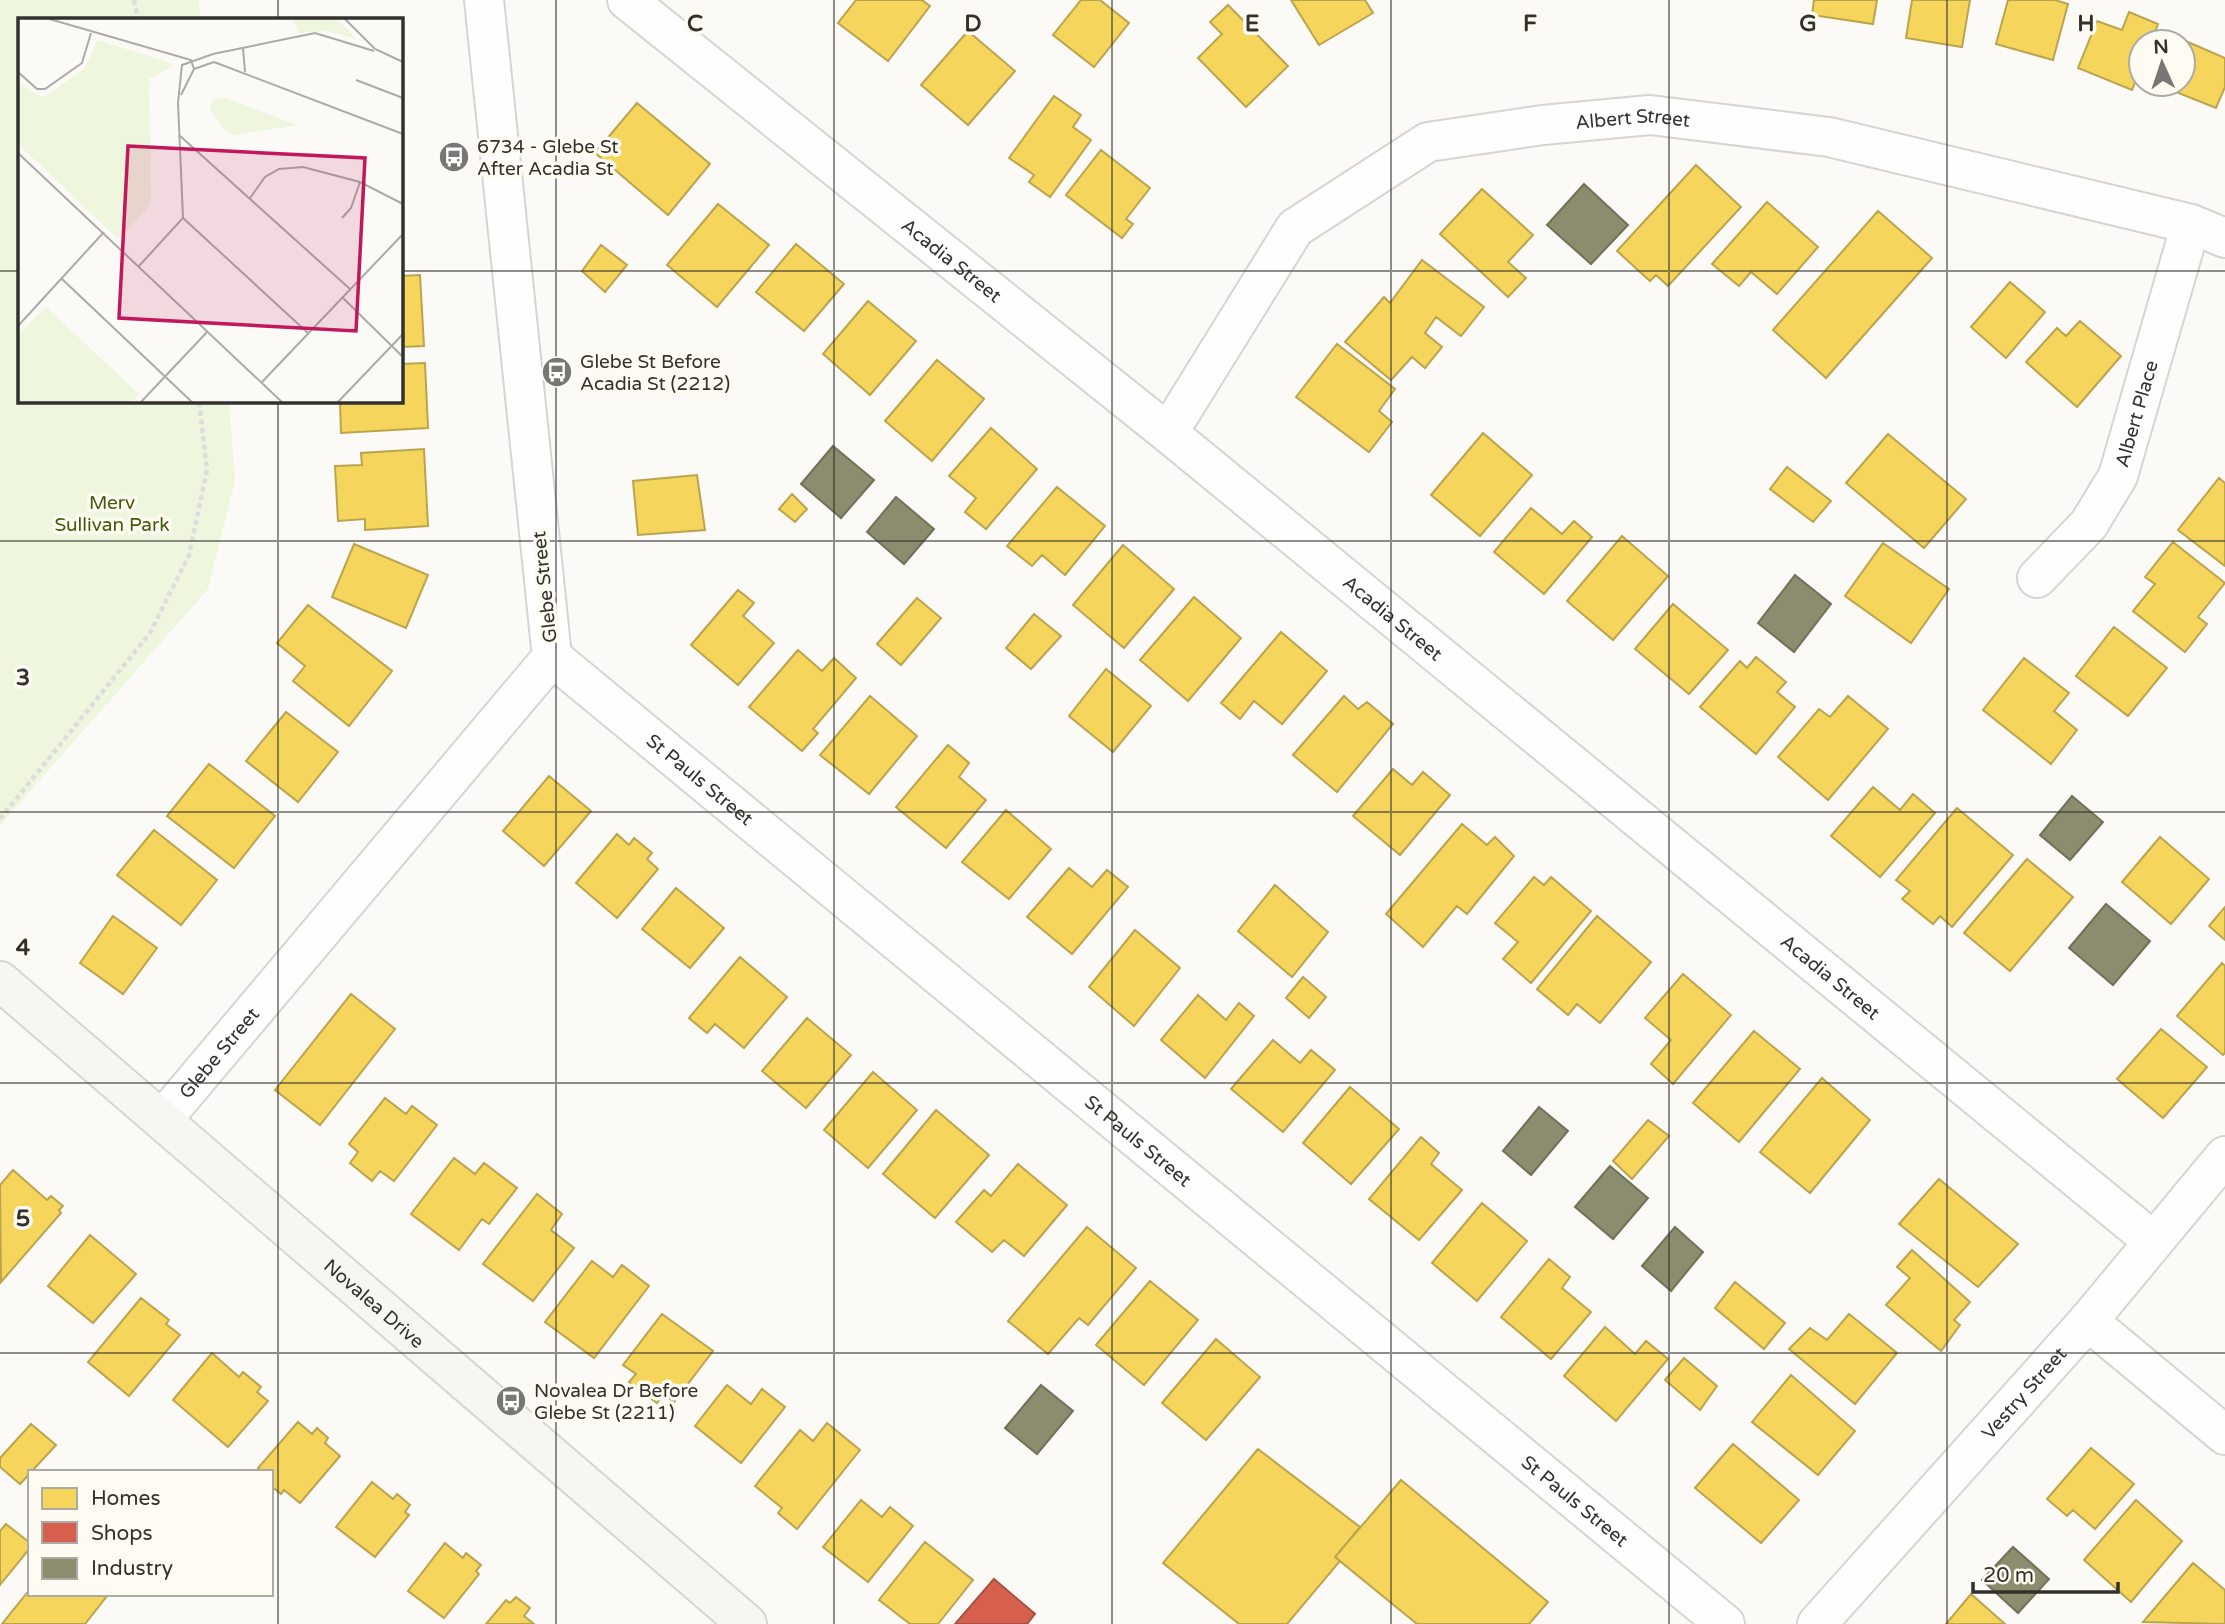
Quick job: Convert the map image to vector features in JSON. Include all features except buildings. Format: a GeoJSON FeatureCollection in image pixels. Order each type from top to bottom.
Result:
{"type":"FeatureCollection","features":[{"type":"Feature","properties":{"kind":"street","name":"Glebe Street"},"geometry":{"type":"LineString","coordinates":[[162,1119],[552,657],[484,0]]}},
{"type":"Feature","properties":{"kind":"street","name":"Acadia Street"},"geometry":{"type":"LineString","coordinates":[[626,0],[1168,433],[2153,1241]]}},
{"type":"Feature","properties":{"kind":"street","name":"Albert Street"},"geometry":{"type":"LineString","coordinates":[[1168,433],[1295,228],[1428,142],[1543,125],[1650,115],[1829,137],[2208,231]]}},
{"type":"Feature","properties":{"kind":"street","name":"Albert Place"},"geometry":{"type":"LineString","coordinates":[[2037,578],[2089,524],[2118,476],[2208,231]]}},
{"type":"Feature","properties":{"kind":"street","name":"St Pauls Street"},"geometry":{"type":"LineString","coordinates":[[552,657],[1725,1624]]}},
{"type":"Feature","properties":{"kind":"street","name":"Novalea Drive"},"geometry":{"type":"LineString","coordinates":[[0,981],[747,1624]]}},
{"type":"Feature","properties":{"kind":"street","name":"Vestry Street"},"geometry":{"type":"LineString","coordinates":[[1817,1624],[2088,1321],[2225,1156]]}},
{"type":"Feature","properties":{"kind":"street"},"geometry":{"type":"LineString","coordinates":[[2088,1321],[2225,1435]]}},
{"type":"Feature","properties":{"kind":"path"},"geometry":{"type":"LineString","coordinates":[[134,0],[138,18]]}},
{"type":"Feature","properties":{"kind":"path"},"geometry":{"type":"LineString","coordinates":[[0,819],[150,634],[189,555],[206,470],[199,402]]}},
{"type":"Feature","properties":{"kind":"green space","name":"Merv Sullivan Park"},"geometry":{"type":"Polygon","coordinates":[[[0,0],[199,0],[200,18],[18,18],[18,402],[229,402],[235,481],[208,589],[0,825],[0,0]]]}},
{"type":"Feature","properties":{"kind":"place","name":"6734 - Glebe St After Acadia St"},"geometry":{"type":"Point","coordinates":[454,157]}},
{"type":"Feature","properties":{"kind":"place","name":"Glebe St Before Acadia St (2212)"},"geometry":{"type":"Point","coordinates":[557,372]}},
{"type":"Feature","properties":{"kind":"place","name":"Novalea Dr Before Glebe St (2211)"},"geometry":{"type":"Point","coordinates":[511,1401]}}]}
